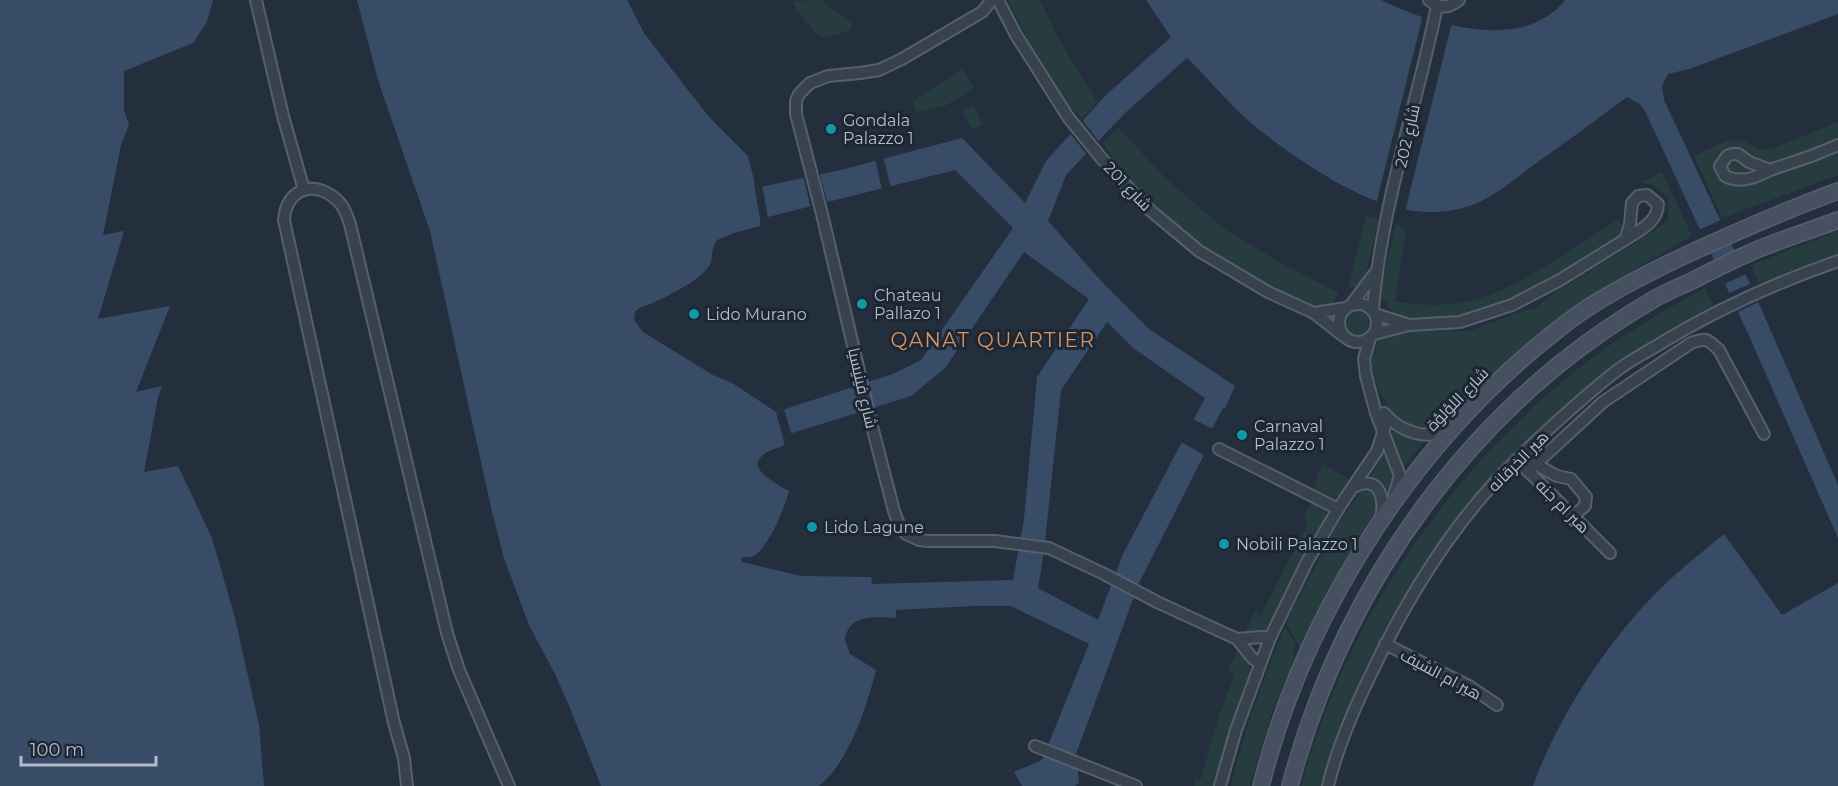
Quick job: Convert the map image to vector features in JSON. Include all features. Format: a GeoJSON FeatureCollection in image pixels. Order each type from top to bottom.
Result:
{"type":"FeatureCollection","features":[{"type":"Feature","properties":{"kind":"main road","name":"شارع اللؤلؤة"},"geometry":{"type":"LineString","coordinates":[[1261,786],[1290,692],[1332,603],[1363,548],[1418,470],[1470,410],[1566,323],[1640,278],[1735,231],[1838,191]]}},
{"type":"Feature","properties":{"kind":"main road"},"geometry":{"type":"LineString","coordinates":[[1290,786],[1318,699],[1347,634],[1398,542],[1439,485],[1489,428],[1541,379],[1608,329],[1652,300],[1745,255],[1838,220]]}},
{"type":"Feature","properties":{"kind":"street"},"geometry":{"type":"LineString","coordinates":[[256,0],[283,116],[304,190]]}},
{"type":"Feature","properties":{"kind":"street","name":"شارع فينيسيا"},"geometry":{"type":"LineString","coordinates":[[992,0],[982,12],[902,59],[879,70],[828,76],[810,83],[799,94],[796,101],[796,114],[872,426],[900,527],[906,534],[919,540],[995,541],[1054,549],[1157,602],[1237,639],[1253,659],[1260,663]]}},
{"type":"Feature","properties":{"kind":"street","name":"شارع 201"},"geometry":{"type":"LineString","coordinates":[[998,0],[1028,55],[1068,117],[1145,206],[1199,251],[1268,292],[1314,313],[1347,338],[1364,359]]}},
{"type":"Feature","properties":{"kind":"street"},"geometry":{"type":"LineString","coordinates":[[1433,3],[1448,6],[1459,0]]}},
{"type":"Feature","properties":{"kind":"street","name":"شارع 202"},"geometry":{"type":"LineString","coordinates":[[1374,312],[1374,282],[1433,3]]}},
{"type":"Feature","properties":{"kind":"street","name":"شارع فينيسيا"},"geometry":{"type":"LineString","coordinates":[[982,12],[1004,11]]}},
{"type":"Feature","properties":{"kind":"street"},"geometry":{"type":"LineString","coordinates":[[1770,170],[1838,145]]}},
{"type":"Feature","properties":{"kind":"street"},"geometry":{"type":"LineString","coordinates":[[407,786],[404,758],[394,723],[284,220],[287,205],[295,195],[304,190],[316,189],[334,198],[345,211],[350,224],[447,633],[459,670],[509,786]]}},
{"type":"Feature","properties":{"kind":"street"},"geometry":{"type":"LineString","coordinates":[[1348,306],[1339,318],[1338,324],[1347,338],[1361,343],[1394,327],[1409,324],[1460,322],[1512,305],[1560,280],[1626,239]]}},
{"type":"Feature","properties":{"kind":"street","name":"هير الخرقانه"},"geometry":{"type":"LineString","coordinates":[[1328,786],[1334,762],[1350,720],[1385,644],[1429,569],[1452,536],[1516,460],[1581,400],[1620,368],[1717,311],[1760,291],[1838,261]]}},
{"type":"Feature","properties":{"kind":"street","name":"شارع 202"},"geometry":{"type":"LineString","coordinates":[[1348,306],[1370,280],[1377,267]]}},
{"type":"Feature","properties":{"kind":"street"},"geometry":{"type":"LineString","coordinates":[[1314,313],[1363,304],[1374,312],[1409,324]]}},
{"type":"Feature","properties":{"kind":"street"},"geometry":{"type":"LineString","coordinates":[[1372,336],[1377,326],[1374,312]]}},
{"type":"Feature","properties":{"kind":"street","name":"شارع 201"},"geometry":{"type":"LineString","coordinates":[[1372,336],[1364,359],[1366,376],[1400,476],[1395,495],[1377,528]]}},
{"type":"Feature","properties":{"kind":"street"},"geometry":{"type":"LineString","coordinates":[[1573,516],[1585,506],[1586,497],[1580,489],[1571,479],[1532,468],[1604,402],[1691,343],[1702,339],[1709,340],[1719,350],[1764,434]]}},
{"type":"Feature","properties":{"kind":"street","name":"شارع 201"},"geometry":{"type":"LineString","coordinates":[[1372,398],[1388,417],[1401,427],[1418,435],[1436,434],[1448,430],[1470,410]]}},
{"type":"Feature","properties":{"kind":"street"},"geometry":{"type":"LineString","coordinates":[[1220,786],[1236,730],[1270,638],[1307,562],[1338,509],[1377,452],[1388,417]]}},
{"type":"Feature","properties":{"kind":"street"},"geometry":{"type":"LineString","coordinates":[[1219,449],[1338,509]]}},
{"type":"Feature","properties":{"kind":"street","name":"هير ام جنه"},"geometry":{"type":"LineString","coordinates":[[1516,460],[1532,468],[1573,516],[1610,553]]}},
{"type":"Feature","properties":{"kind":"street"},"geometry":{"type":"LineString","coordinates":[[1353,487],[1362,482],[1372,482],[1377,489],[1383,508],[1377,528]]}},
{"type":"Feature","properties":{"kind":"street","name":"شارع فينيسيا"},"geometry":{"type":"LineString","coordinates":[[1237,639],[1270,638]]}},
{"type":"Feature","properties":{"kind":"street","name":"هير ام الشيف"},"geometry":{"type":"LineString","coordinates":[[1385,644],[1469,686],[1497,705]]}},
{"type":"Feature","properties":{"kind":"street"},"geometry":{"type":"LineString","coordinates":[[1035,746],[1136,786]]}},
{"type":"Feature","properties":{"kind":"green space"},"geometry":{"type":"Polygon","coordinates":[[[821,0],[850,22],[852,28],[847,32],[823,37],[817,34],[796,10],[793,1],[821,0]]]}},
{"type":"Feature","properties":{"kind":"green space"},"geometry":{"type":"Polygon","coordinates":[[[1008,0],[1040,0],[1059,39],[1097,102],[1083,118],[1066,104],[1040,65],[1008,0]]]}},
{"type":"Feature","properties":{"kind":"green space"},"geometry":{"type":"Polygon","coordinates":[[[963,69],[974,88],[945,106],[916,112],[913,101],[963,69]]]}},
{"type":"Feature","properties":{"kind":"green space"},"geometry":{"type":"Polygon","coordinates":[[[973,105],[983,124],[973,130],[962,111],[973,105]]]}},
{"type":"Feature","properties":{"kind":"green space"},"geometry":{"type":"Polygon","coordinates":[[[1838,122],[1838,175],[1722,218],[1694,156],[1724,142],[1734,140],[1744,141],[1759,149],[1771,149],[1838,122]]]}},
{"type":"Feature","properties":{"kind":"green space"},"geometry":{"type":"Polygon","coordinates":[[[1118,127],[1166,179],[1221,226],[1280,263],[1339,293],[1329,308],[1313,311],[1256,283],[1198,244],[1140,192],[1110,158],[1112,156],[1103,144],[1118,127]]]}},
{"type":"Feature","properties":{"kind":"green space"},"geometry":{"type":"Polygon","coordinates":[[[1662,172],[1692,236],[1600,289],[1545,332],[1448,419],[1426,427],[1408,424],[1392,416],[1374,380],[1371,358],[1379,340],[1389,333],[1403,329],[1469,331],[1529,309],[1535,309],[1556,292],[1668,220],[1668,198],[1655,186],[1642,182],[1662,172]]]}},
{"type":"Feature","properties":{"kind":"green space"},"geometry":{"type":"Polygon","coordinates":[[[1366,216],[1379,219],[1366,273],[1357,288],[1348,286],[1366,216]]]}},
{"type":"Feature","properties":{"kind":"green space"},"geometry":{"type":"Polygon","coordinates":[[[1619,219],[1625,231],[1523,294],[1483,310],[1451,318],[1405,318],[1391,314],[1392,311],[1379,293],[1396,224],[1406,229],[1395,302],[1439,305],[1465,302],[1505,288],[1544,267],[1619,219]]]}},
{"type":"Feature","properties":{"kind":"green space"},"geometry":{"type":"Polygon","coordinates":[[[1838,231],[1838,256],[1760,286],[1751,265],[1838,231]]]}},
{"type":"Feature","properties":{"kind":"green space"},"geometry":{"type":"Polygon","coordinates":[[[1705,288],[1713,306],[1640,351],[1570,402],[1505,463],[1481,491],[1413,584],[1381,637],[1348,710],[1323,786],[1301,786],[1320,725],[1345,666],[1374,609],[1407,555],[1444,504],[1486,455],[1531,410],[1579,368],[1640,325],[1705,288]]]}},
{"type":"Feature","properties":{"kind":"green space"},"geometry":{"type":"Polygon","coordinates":[[[1360,309],[1369,315],[1373,325],[1364,337],[1357,338],[1347,330],[1345,323],[1346,317],[1351,312],[1360,309]]]}},
{"type":"Feature","properties":{"kind":"green space"},"geometry":{"type":"Polygon","coordinates":[[[1394,429],[1425,440],[1402,469],[1389,437],[1394,429]]]}},
{"type":"Feature","properties":{"kind":"green space"},"geometry":{"type":"Polygon","coordinates":[[[1385,448],[1396,479],[1328,590],[1300,647],[1286,623],[1337,525],[1370,479],[1385,448]]]}},
{"type":"Feature","properties":{"kind":"green space"},"geometry":{"type":"Polygon","coordinates":[[[1322,464],[1351,480],[1341,495],[1334,497],[1318,492],[1315,485],[1322,464]]]}},
{"type":"Feature","properties":{"kind":"green space"},"geometry":{"type":"Polygon","coordinates":[[[1312,502],[1324,509],[1328,518],[1270,629],[1260,636],[1243,636],[1256,609],[1260,616],[1308,524],[1304,515],[1312,502]]]}},
{"type":"Feature","properties":{"kind":"green space"},"geometry":{"type":"Polygon","coordinates":[[[1285,627],[1296,644],[1293,652],[1295,657],[1272,712],[1250,786],[1231,786],[1248,725],[1285,627]]]}},
{"type":"Feature","properties":{"kind":"green space"},"geometry":{"type":"Polygon","coordinates":[[[1239,648],[1245,652],[1251,673],[1216,783],[1215,786],[1194,786],[1195,778],[1201,779],[1217,722],[1235,673],[1228,670],[1239,648]]]}},
{"type":"Feature","properties":{"kind":"water"},"geometry":{"type":"Polygon","coordinates":[[[0,0],[213,0],[207,22],[193,43],[124,71],[124,110],[129,125],[121,145],[103,235],[124,231],[98,319],[170,306],[136,392],[162,386],[144,472],[178,466],[212,538],[235,618],[259,725],[264,786],[0,786],[0,0]]]}},
{"type":"Feature","properties":{"kind":"water"},"geometry":{"type":"Polygon","coordinates":[[[357,0],[627,0],[644,33],[687,89],[710,118],[748,156],[756,188],[841,170],[962,138],[1025,203],[1046,161],[1105,96],[1171,37],[1146,0],[1381,0],[1426,18],[1451,25],[1502,30],[1526,26],[1547,16],[1565,0],[1838,0],[1838,14],[1689,69],[1668,74],[1662,86],[1664,100],[1757,299],[1838,485],[1838,538],[1750,338],[1640,104],[1627,97],[1506,186],[1475,204],[1453,210],[1432,212],[1411,210],[1370,199],[1292,154],[1243,116],[1187,58],[1125,113],[1066,175],[1048,221],[1103,283],[1149,329],[1235,386],[1200,452],[1204,455],[1139,583],[1076,754],[1079,783],[1075,786],[1022,786],[1014,772],[1042,760],[1089,644],[1011,606],[973,606],[896,610],[896,618],[864,618],[851,625],[845,640],[850,654],[876,670],[868,700],[848,748],[830,776],[819,786],[601,786],[556,676],[529,625],[504,558],[430,231],[378,80],[357,0]],[[955,170],[760,219],[760,226],[717,240],[709,266],[705,271],[676,291],[639,308],[635,312],[634,320],[643,332],[713,375],[732,383],[776,412],[893,374],[921,360],[1013,228],[955,170]],[[1024,252],[945,368],[911,396],[783,436],[783,446],[761,457],[758,463],[759,468],[771,480],[789,491],[780,516],[766,543],[755,555],[741,557],[742,562],[801,576],[871,577],[872,584],[1013,580],[1024,519],[1037,377],[1089,299],[1024,252]],[[1107,322],[1061,390],[1038,588],[1098,620],[1123,554],[1205,398],[1133,348],[1107,322]]]}},
{"type":"Feature","properties":{"kind":"water"},"geometry":{"type":"Polygon","coordinates":[[[1724,534],[1782,615],[1838,583],[1838,786],[1533,786],[1568,711],[1616,638],[1660,589],[1724,534]]]}},
{"type":"Feature","properties":{"kind":"pier"},"geometry":{"type":"Polygon","coordinates":[[[1423,15],[1452,22],[1405,212],[1376,204],[1423,15]]]}},
{"type":"Feature","properties":{"kind":"pier"},"geometry":{"type":"Polygon","coordinates":[[[1081,118],[1100,143],[1088,156],[1069,132],[1081,118]]]}},
{"type":"Feature","properties":{"kind":"pier"},"geometry":{"type":"Polygon","coordinates":[[[883,156],[891,188],[882,190],[875,158],[883,156]]]}},
{"type":"Feature","properties":{"kind":"pier"},"geometry":{"type":"Polygon","coordinates":[[[819,172],[828,204],[811,209],[803,175],[819,172]]]}},
{"type":"Feature","properties":{"kind":"pier"},"geometry":{"type":"Polygon","coordinates":[[[754,183],[762,183],[768,219],[760,220],[754,183]]]}},
{"type":"Feature","properties":{"kind":"pier"},"geometry":{"type":"Polygon","coordinates":[[[1723,219],[1733,242],[1708,254],[1697,231],[1723,219]]]}},
{"type":"Feature","properties":{"kind":"pier"},"geometry":{"type":"Polygon","coordinates":[[[1737,249],[1748,273],[1722,285],[1711,261],[1737,249]]]}},
{"type":"Feature","properties":{"kind":"pier"},"geometry":{"type":"Polygon","coordinates":[[[1752,283],[1761,301],[1735,313],[1727,294],[1752,283]]]}},
{"type":"Feature","properties":{"kind":"pier"},"geometry":{"type":"Polygon","coordinates":[[[784,409],[792,436],[783,438],[776,413],[784,409]]]}},
{"type":"Feature","properties":{"kind":"pier"},"geometry":{"type":"Polygon","coordinates":[[[1191,418],[1215,430],[1204,451],[1207,453],[1206,456],[1179,441],[1191,418]]]}},
{"type":"Feature","properties":{"kind":"place","name":"Gondala Palazzo 1"},"geometry":{"type":"Point","coordinates":[831,129]}},
{"type":"Feature","properties":{"kind":"place","name":"Chateau Pallazo 1"},"geometry":{"type":"Point","coordinates":[862,304]}},
{"type":"Feature","properties":{"kind":"place","name":"Lido Murano"},"geometry":{"type":"Point","coordinates":[694,314]}},
{"type":"Feature","properties":{"kind":"place","name":"Carnaval Palazzo 1"},"geometry":{"type":"Point","coordinates":[1242,435]}},
{"type":"Feature","properties":{"kind":"place","name":"Lido Lagune"},"geometry":{"type":"Point","coordinates":[812,527]}},
{"type":"Feature","properties":{"kind":"place","name":"Nobili Palazzo 1"},"geometry":{"type":"Point","coordinates":[1224,544]}},
{"type":"Feature","properties":{"kind":"district","name":"QANAT QUARTIER"},"geometry":{"type":"Point","coordinates":[993,340]}}]}
